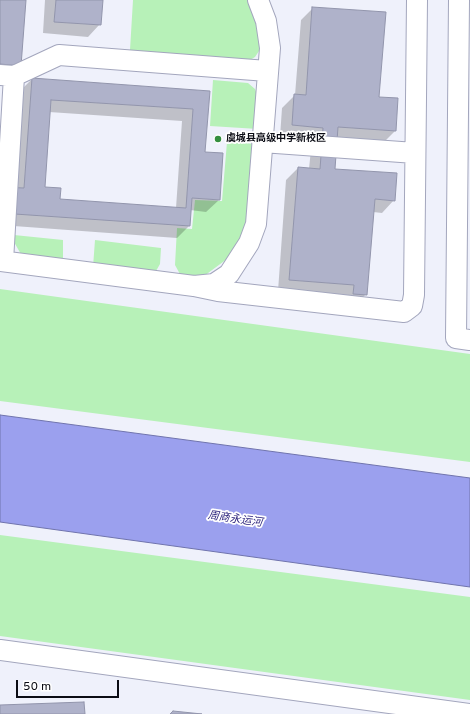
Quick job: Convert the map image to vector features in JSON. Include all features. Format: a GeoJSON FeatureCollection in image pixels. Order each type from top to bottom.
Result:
{"type":"FeatureCollection","features":[{"type":"Feature","properties":{"kind":"street"},"geometry":{"type":"LineString","coordinates":[[194,286],[214,284],[229,274],[249,243],[256,224],[269,35],[258,0]]}},
{"type":"Feature","properties":{"kind":"street"},"geometry":{"type":"LineString","coordinates":[[267,71],[59,55],[7,76],[1,261],[194,286],[218,291],[248,293],[404,312],[412,306],[414,295],[417,0]]}},
{"type":"Feature","properties":{"kind":"street"},"geometry":{"type":"LineString","coordinates":[[459,0],[456,338],[470,340]]}},
{"type":"Feature","properties":{"kind":"street"},"geometry":{"type":"LineString","coordinates":[[262,142],[416,153]]}},
{"type":"Feature","properties":{"kind":"street"},"geometry":{"type":"LineString","coordinates":[[234,266],[239,284],[248,293]]}},
{"type":"Feature","properties":{"kind":"street"},"geometry":{"type":"LineString","coordinates":[[0,650],[458,713]]}},
{"type":"Feature","properties":{"kind":"green space"},"geometry":{"type":"Polygon","coordinates":[[[133,0],[249,0],[257,24],[261,48],[255,57],[250,60],[130,50],[133,0]]]}},
{"type":"Feature","properties":{"kind":"green space"},"geometry":{"type":"Polygon","coordinates":[[[213,80],[248,83],[255,89],[259,99],[258,129],[210,126],[213,80]]]}},
{"type":"Feature","properties":{"kind":"green space"},"geometry":{"type":"Polygon","coordinates":[[[227,142],[255,144],[246,232],[227,259],[204,276],[191,279],[181,276],[175,265],[177,228],[192,229],[195,200],[222,201],[227,142]]]}},
{"type":"Feature","properties":{"kind":"green space"},"geometry":{"type":"Polygon","coordinates":[[[14,235],[63,240],[63,260],[22,256],[14,242],[14,235]]]}},
{"type":"Feature","properties":{"kind":"green space"},"geometry":{"type":"Polygon","coordinates":[[[95,240],[161,248],[160,264],[156,271],[151,273],[93,267],[95,240]]]}},
{"type":"Feature","properties":{"kind":"green space"},"geometry":{"type":"Polygon","coordinates":[[[0,289],[470,354],[470,462],[0,401],[0,289]]]}},
{"type":"Feature","properties":{"kind":"green space"},"geometry":{"type":"Polygon","coordinates":[[[0,535],[470,597],[470,700],[0,636],[0,535]]]}},
{"type":"Feature","properties":{"kind":"water","name":"周商永运河"},"geometry":{"type":"Polygon","coordinates":[[[0,415],[470,478],[470,587],[0,522],[0,415]]]}},
{"type":"Feature","properties":{"kind":"building"},"geometry":{"type":"Polygon","coordinates":[[[0,0],[26,0],[21,66],[0,64],[0,0]]]}},
{"type":"Feature","properties":{"kind":"building"},"geometry":{"type":"Polygon","coordinates":[[[56,0],[103,0],[101,25],[54,22],[56,0]]]}},
{"type":"Feature","properties":{"kind":"building"},"geometry":{"type":"Polygon","coordinates":[[[312,7],[386,12],[379,97],[398,98],[396,131],[338,127],[335,169],[397,173],[395,201],[375,199],[367,295],[353,294],[354,285],[289,280],[298,167],[320,169],[323,128],[292,125],[294,94],[306,95],[312,7]]]}},
{"type":"Feature","properties":{"kind":"building"},"geometry":{"type":"Polygon","coordinates":[[[32,78],[210,91],[205,152],[223,153],[220,200],[192,198],[190,226],[0,213],[0,187],[24,188],[32,78]],[[51,100],[45,187],[61,188],[60,199],[186,208],[193,109],[51,100]]]}},
{"type":"Feature","properties":{"kind":"building"},"geometry":{"type":"Polygon","coordinates":[[[84,702],[85,714],[0,714],[0,705],[84,702]]]}},
{"type":"Feature","properties":{"kind":"building"},"geometry":{"type":"Polygon","coordinates":[[[173,711],[202,714],[170,714],[173,711]]]}},
{"type":"Feature","properties":{"kind":"place","name":"虞城县高级中学新校区"},"geometry":{"type":"Point","coordinates":[218,139]}}]}
